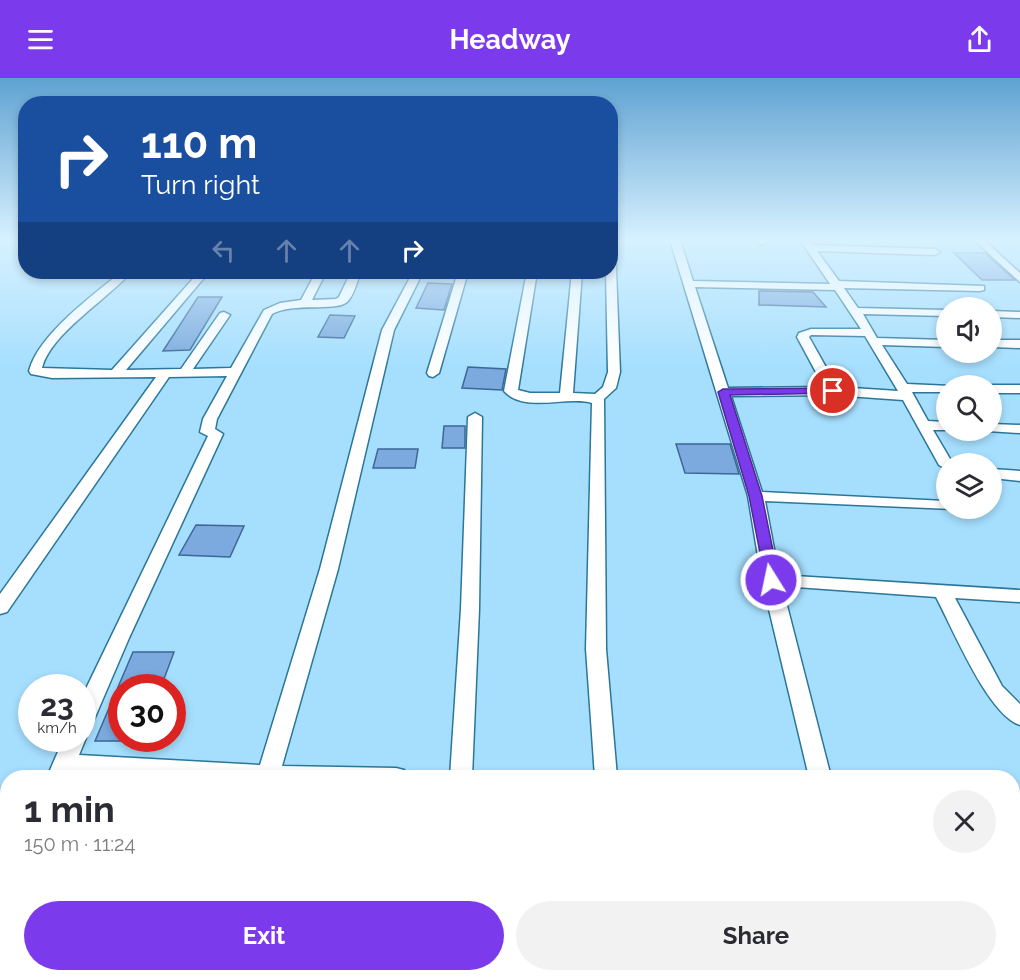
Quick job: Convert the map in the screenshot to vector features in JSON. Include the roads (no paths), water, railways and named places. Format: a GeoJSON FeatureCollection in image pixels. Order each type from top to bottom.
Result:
{"type":"FeatureCollection","features":[{"type":"Feature","properties":{"kind":"street"},"geometry":{"type":"LineString","coordinates":[[115,282],[54,338],[34,368],[39,373],[235,372]]}},
{"type":"Feature","properties":{"kind":"street"},"geometry":{"type":"LineString","coordinates":[[116,373],[195,282]]}},
{"type":"Feature","properties":{"kind":"street"},"geometry":{"type":"LineString","coordinates":[[306,303],[316,282]]}},
{"type":"Feature","properties":{"kind":"street"},"geometry":{"type":"LineString","coordinates":[[96,690],[216,434],[207,432],[210,419],[268,312],[276,306],[333,303],[344,299],[352,282]]}},
{"type":"Feature","properties":{"kind":"street"},"geometry":{"type":"LineString","coordinates":[[270,770],[329,569],[388,330],[413,282]]}},
{"type":"Feature","properties":{"kind":"street"},"geometry":{"type":"LineString","coordinates":[[433,373],[460,282]]}},
{"type":"Feature","properties":{"kind":"street"},"geometry":{"type":"LineString","coordinates":[[530,282],[511,391],[527,396],[597,398],[608,392],[613,384],[611,282]]}},
{"type":"Feature","properties":{"kind":"street"},"geometry":{"type":"LineString","coordinates":[[566,397],[576,282]]}},
{"type":"Feature","properties":{"kind":"street"},"geometry":{"type":"LineString","coordinates":[[836,282],[905,392],[939,453]]}},
{"type":"Feature","properties":{"kind":"street"},"geometry":{"type":"LineString","coordinates":[[818,770],[771,580],[756,496],[690,284],[980,288]]}},
{"type":"Feature","properties":{"kind":"street"},"geometry":{"type":"LineString","coordinates":[[855,311],[936,313]]}},
{"type":"Feature","properties":{"kind":"street"},"geometry":{"type":"LineString","coordinates":[[1002,314],[1020,315]]}},
{"type":"Feature","properties":{"kind":"street"},"geometry":{"type":"LineString","coordinates":[[185,372],[224,315]]}},
{"type":"Feature","properties":{"kind":"street"},"geometry":{"type":"LineString","coordinates":[[833,391],[803,337],[805,333],[936,342]]}},
{"type":"Feature","properties":{"kind":"street"},"geometry":{"type":"LineString","coordinates":[[1002,344],[1020,344]]}},
{"type":"Feature","properties":{"kind":"street"},"geometry":{"type":"LineString","coordinates":[[0,608],[165,373]]}},
{"type":"Feature","properties":{"kind":"street"},"geometry":{"type":"LineString","coordinates":[[1002,388],[1020,389]]}},
{"type":"Feature","properties":{"kind":"street"},"geometry":{"type":"LineString","coordinates":[[723,392],[905,392],[936,389]]}},
{"type":"Feature","properties":{"kind":"street"},"geometry":{"type":"LineString","coordinates":[[597,398],[599,403],[596,649],[605,770]]}},
{"type":"Feature","properties":{"kind":"street"},"geometry":{"type":"LineString","coordinates":[[461,770],[470,609],[475,417]]}},
{"type":"Feature","properties":{"kind":"street"},"geometry":{"type":"LineString","coordinates":[[924,425],[936,426]]}},
{"type":"Feature","properties":{"kind":"street"},"geometry":{"type":"LineString","coordinates":[[1002,428],[1020,429]]}},
{"type":"Feature","properties":{"kind":"street"},"geometry":{"type":"LineString","coordinates":[[1002,475],[1020,476]]}},
{"type":"Feature","properties":{"kind":"street"},"geometry":{"type":"LineString","coordinates":[[756,496],[936,505]]}},
{"type":"Feature","properties":{"kind":"street"},"geometry":{"type":"LineString","coordinates":[[771,580],[1020,596]]}},
{"type":"Feature","properties":{"kind":"street"},"geometry":{"type":"LineString","coordinates":[[942,591],[995,691],[1020,717]]}},
{"type":"Feature","properties":{"kind":"street"},"geometry":{"type":"LineString","coordinates":[[61,770],[69,752]]}}]}
